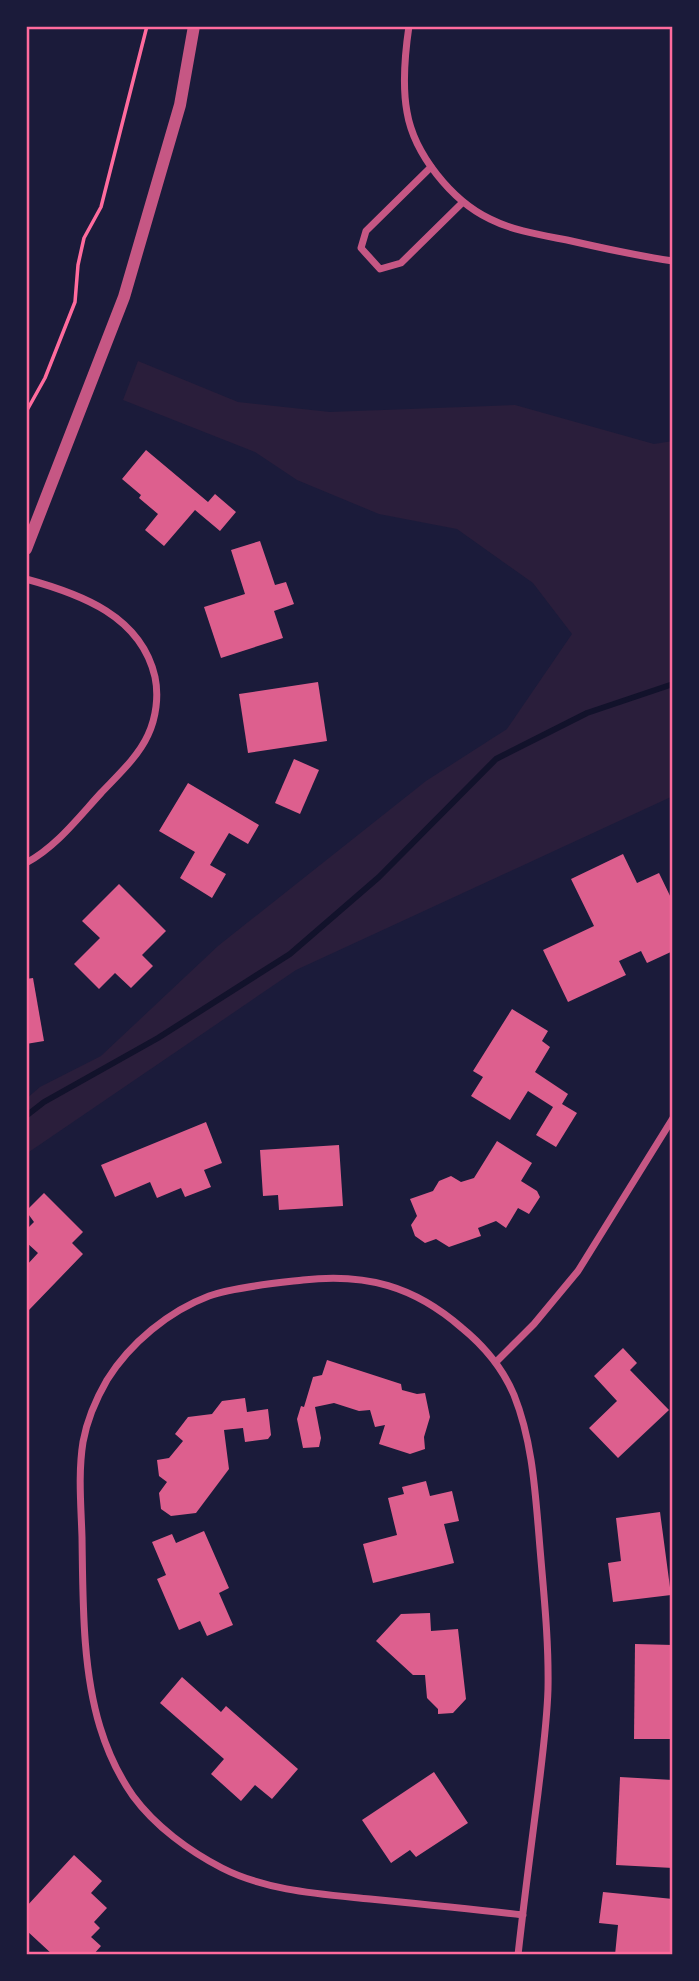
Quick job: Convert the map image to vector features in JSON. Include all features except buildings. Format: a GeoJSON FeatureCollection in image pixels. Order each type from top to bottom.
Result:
{"type":"FeatureCollection","features":[{"type":"Feature","properties":{"kind":"street"},"geometry":{"type":"LineString","coordinates":[[26,549],[124,297],[180,105],[194,26]]}},
{"type":"Feature","properties":{"kind":"street"},"geometry":{"type":"LineString","coordinates":[[409,26],[405,74],[407,113],[415,138],[431,167],[463,203],[490,220],[519,230],[673,261]]}},
{"type":"Feature","properties":{"kind":"street"},"geometry":{"type":"LineString","coordinates":[[431,167],[366,231],[361,248],[380,269],[401,263],[463,203]]}},
{"type":"Feature","properties":{"kind":"street"},"geometry":{"type":"LineString","coordinates":[[26,579],[60,588],[98,605],[127,625],[143,645],[153,666],[158,689],[148,736],[124,768],[53,845],[26,863]]}},
{"type":"Feature","properties":{"kind":"street"},"geometry":{"type":"LineString","coordinates":[[496,1362],[534,1324],[578,1271],[673,1118]]}},
{"type":"Feature","properties":{"kind":"street"},"geometry":{"type":"LineString","coordinates":[[518,1955],[523,1915],[548,1692],[546,1616],[534,1481],[525,1427],[513,1391],[496,1362],[439,1307],[411,1293],[356,1279],[345,1277],[302,1281],[214,1294],[183,1308],[155,1327],[130,1351],[108,1378],[92,1409],[83,1441],[80,1478],[84,1609],[91,1687],[100,1728],[113,1760],[134,1797],[158,1823],[190,1849],[225,1870],[262,1883],[302,1892],[523,1915]]}},
{"type":"Feature","properties":{"kind":"path"},"geometry":{"type":"LineString","coordinates":[[26,412],[45,378],[75,302],[78,265],[84,238],[101,207],[147,26]]}},
{"type":"Feature","properties":{"kind":"shaded area"},"geometry":{"type":"Polygon","coordinates":[[[138,361],[238,402],[330,412],[515,405],[654,444],[673,441],[673,796],[296,970],[26,1154],[26,1099],[40,1087],[101,1056],[218,946],[426,781],[507,729],[572,634],[533,583],[457,529],[379,514],[297,480],[255,452],[123,400],[138,361]]]}},
{"type":"Feature","properties":{"kind":"waterway"},"geometry":{"type":"LineString","coordinates":[[26,1116],[44,1102],[158,1038],[290,954],[379,877],[496,759],[587,713],[673,684]]}}]}
